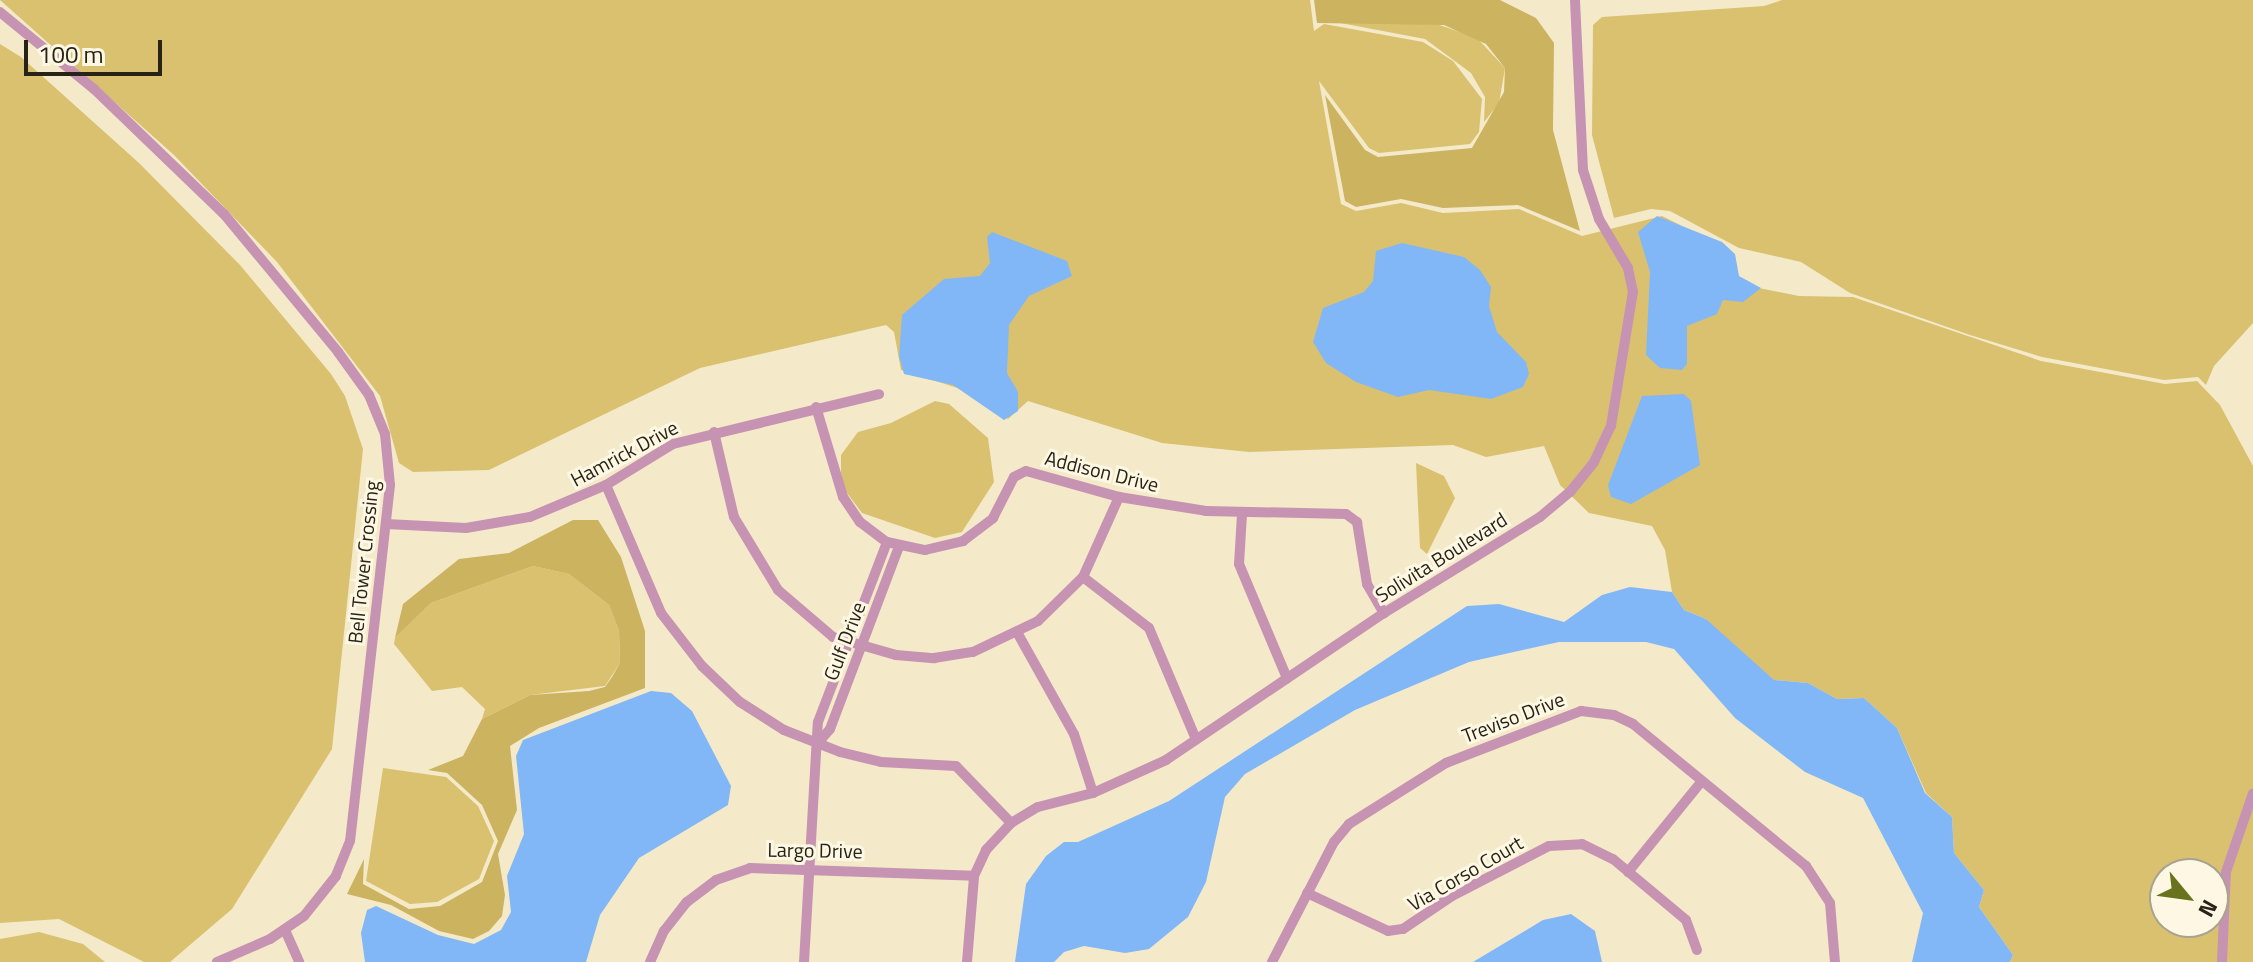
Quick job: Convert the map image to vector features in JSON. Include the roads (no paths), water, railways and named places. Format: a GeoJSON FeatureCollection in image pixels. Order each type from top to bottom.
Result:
{"type":"FeatureCollection","features":[{"type":"Feature","properties":{"kind":"street","name":"Solivita Boulevard"},"geometry":{"type":"LineString","coordinates":[[967,962],[974,876],[986,850],[1011,823],[1038,807],[1093,793],[1154,766],[1384,613],[1550,510],[1587,473],[1611,426],[1633,292],[1628,268],[1599,219],[1583,170],[1575,0]]}},
{"type":"Feature","properties":{"kind":"street","name":"Bell Tower Crossing"},"geometry":{"type":"LineString","coordinates":[[0,12],[181,170],[271,268],[369,395],[385,434],[390,464],[386,524],[350,841],[322,897],[285,930],[217,962]]}},
{"type":"Feature","properties":{"kind":"street","name":"Hamrick Drive"},"geometry":{"type":"LineString","coordinates":[[386,524],[458,529],[505,523],[555,509],[606,485],[659,451],[714,432],[879,394]]}},
{"type":"Feature","properties":{"kind":"street","name":"Addison Drive"},"geometry":{"type":"LineString","coordinates":[[816,407],[843,497],[860,522],[887,542],[935,549],[972,537],[993,518],[1011,481],[1022,472],[1119,497],[1242,514],[1355,518],[1367,584],[1384,613]]}},
{"type":"Feature","properties":{"kind":"street"},"geometry":{"type":"LineString","coordinates":[[714,432],[734,517],[753,555],[793,606],[848,644],[908,657],[947,657],[1018,634],[1051,611],[1083,577],[1107,533],[1119,497]]}},
{"type":"Feature","properties":{"kind":"street"},"geometry":{"type":"LineString","coordinates":[[606,485],[643,578],[683,645],[751,710],[817,744],[881,762],[956,766],[1011,823]]}},
{"type":"Feature","properties":{"kind":"street"},"geometry":{"type":"LineString","coordinates":[[1242,514],[1239,564],[1287,678]]}},
{"type":"Feature","properties":{"kind":"street","name":"Gulf Drive"},"geometry":{"type":"LineString","coordinates":[[804,962],[818,722],[887,542]]}},
{"type":"Feature","properties":{"kind":"street","name":"Gulf Drive"},"geometry":{"type":"LineString","coordinates":[[817,744],[830,729],[899,546]]}},
{"type":"Feature","properties":{"kind":"street"},"geometry":{"type":"LineString","coordinates":[[1083,577],[1149,628],[1196,739]]}},
{"type":"Feature","properties":{"kind":"street"},"geometry":{"type":"LineString","coordinates":[[1018,634],[1074,734],[1093,793]]}},
{"type":"Feature","properties":{"kind":"street","name":"Treviso Drive"},"geometry":{"type":"LineString","coordinates":[[1272,962],[1334,842],[1381,801],[1446,763],[1558,717],[1581,711],[1614,715],[1633,724],[1818,879],[1836,924],[1835,962]]}},
{"type":"Feature","properties":{"kind":"street"},"geometry":{"type":"LineString","coordinates":[[1628,872],[1702,781]]}},
{"type":"Feature","properties":{"kind":"street"},"geometry":{"type":"LineString","coordinates":[[2222,962],[2226,872],[2253,793]]}},
{"type":"Feature","properties":{"kind":"street","name":"Via Corso Court"},"geometry":{"type":"LineString","coordinates":[[1307,893],[1388,931],[1403,929],[1452,896],[1549,846],[1567,843],[1596,848],[1628,872],[1686,920],[1697,950]]}},
{"type":"Feature","properties":{"kind":"street","name":"Largo Drive"},"geometry":{"type":"LineString","coordinates":[[650,962],[674,915],[716,880],[762,866],[974,876]]}},
{"type":"Feature","properties":{"kind":"street"},"geometry":{"type":"LineString","coordinates":[[285,930],[299,962]]}},
{"type":"Feature","properties":{"kind":"water"},"geometry":{"type":"Polygon","coordinates":[[[1657,216],[1722,242],[1735,254],[1739,276],[1761,288],[1743,302],[1723,300],[1717,314],[1687,326],[1687,364],[1682,370],[1660,368],[1646,355],[1650,272],[1638,232],[1657,216]]]}},
{"type":"Feature","properties":{"kind":"water"},"geometry":{"type":"Polygon","coordinates":[[[992,232],[1067,261],[1072,276],[1029,296],[1009,325],[1007,373],[1018,392],[1018,411],[1004,420],[953,385],[904,374],[899,356],[902,315],[944,279],[980,276],[990,263],[987,237],[992,232]]]}},
{"type":"Feature","properties":{"kind":"water"},"geometry":{"type":"Polygon","coordinates":[[[1402,243],[1464,257],[1480,270],[1491,287],[1489,306],[1497,332],[1526,362],[1529,374],[1523,387],[1491,399],[1429,390],[1398,397],[1356,382],[1326,363],[1313,342],[1323,308],[1364,292],[1373,281],[1376,251],[1402,243]]]}},
{"type":"Feature","properties":{"kind":"water"},"geometry":{"type":"Polygon","coordinates":[[[1684,394],[1691,401],[1700,465],[1631,504],[1611,497],[1608,485],[1642,396],[1684,394]]]}},
{"type":"Feature","properties":{"kind":"water"},"geometry":{"type":"Polygon","coordinates":[[[1630,587],[1672,592],[1684,610],[1706,619],[1774,680],[1808,683],[1837,699],[1864,698],[1897,728],[1925,793],[1952,817],[1954,853],[1984,890],[1979,907],[2013,955],[2010,962],[1912,962],[1923,913],[1863,798],[1805,772],[1735,718],[1674,649],[1646,642],[1559,642],[1469,662],[1355,710],[1245,774],[1225,797],[1206,882],[1188,917],[1149,949],[1125,953],[1084,946],[1064,952],[1054,962],[1015,962],[1026,884],[1046,856],[1064,842],[1078,842],[1169,801],[1467,606],[1499,604],[1564,622],[1602,595],[1630,587]]]}},
{"type":"Feature","properties":{"kind":"water"},"geometry":{"type":"Polygon","coordinates":[[[651,691],[671,693],[692,711],[731,786],[728,805],[639,858],[600,915],[586,962],[365,962],[361,933],[367,910],[376,906],[438,935],[474,944],[501,930],[511,912],[507,876],[524,834],[516,756],[523,740],[651,691]]]}},
{"type":"Feature","properties":{"kind":"water"},"geometry":{"type":"Polygon","coordinates":[[[1571,914],[1595,931],[1602,962],[1473,962],[1543,920],[1571,914]]]}}]}
